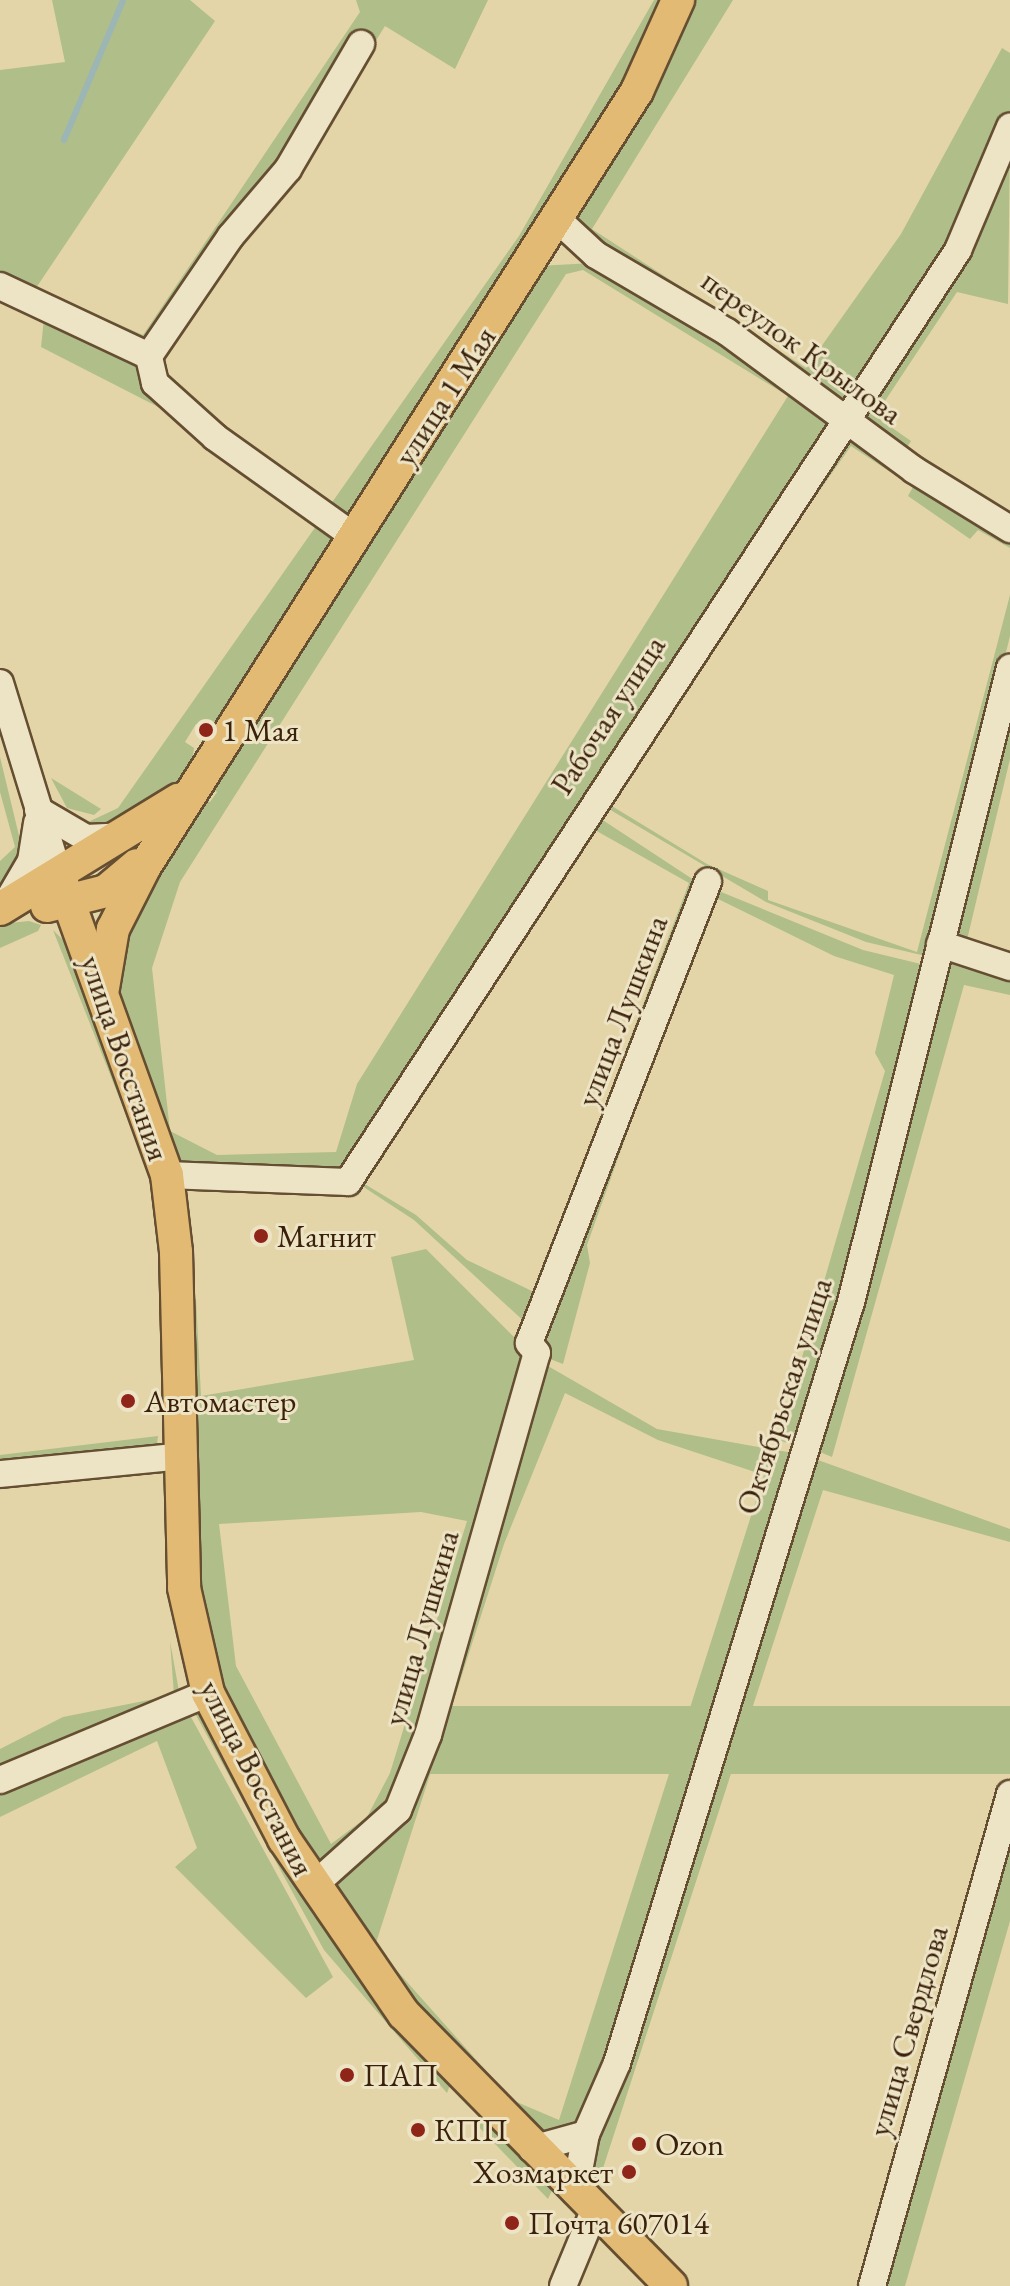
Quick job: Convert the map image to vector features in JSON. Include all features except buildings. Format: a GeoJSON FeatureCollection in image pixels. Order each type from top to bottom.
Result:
{"type":"FeatureCollection","features":[{"type":"Feature","properties":{"kind":"main road","name":"улица 1 Мая"},"geometry":{"type":"LineString","coordinates":[[103,992],[113,929],[166,833],[637,91],[678,0]]}},
{"type":"Feature","properties":{"kind":"main road","name":"улица 1 Мая"},"geometry":{"type":"LineString","coordinates":[[64,888],[195,784]]}},
{"type":"Feature","properties":{"kind":"main road"},"geometry":{"type":"LineString","coordinates":[[3,912],[64,888],[106,891],[166,833]]}},
{"type":"Feature","properties":{"kind":"main road","name":"улица Восстания"},"geometry":{"type":"LineString","coordinates":[[64,888],[167,1175],[182,1456],[184,1588],[208,1693],[313,1886],[404,2014],[532,2149],[671,2286]]}},
{"type":"Feature","properties":{"kind":"main road"},"geometry":{"type":"LineString","coordinates":[[3,912],[39,915],[86,948]]}},
{"type":"Feature","properties":{"kind":"street"},"geometry":{"type":"LineString","coordinates":[[355,537],[215,437],[155,383],[149,356],[204,271],[288,169],[361,44]]}},
{"type":"Feature","properties":{"kind":"street","name":"Рабочая улица"},"geometry":{"type":"LineString","coordinates":[[167,1175],[348,1182],[844,418],[958,250],[1010,127]]}},
{"type":"Feature","properties":{"kind":"street","name":"переулок Крылова"},"geometry":{"type":"LineString","coordinates":[[557,219],[596,255],[653,284],[844,418],[1010,529]]}},
{"type":"Feature","properties":{"kind":"street"},"geometry":{"type":"LineString","coordinates":[[0,286],[149,356]]}},
{"type":"Feature","properties":{"kind":"street","name":"Октябрьская улица"},"geometry":{"type":"LineString","coordinates":[[563,2286],[584,2201],[586,2134],[617,2063],[851,1302],[1010,668]]}},
{"type":"Feature","properties":{"kind":"street","name":"улица Восстания"},"geometry":{"type":"LineString","coordinates":[[0,683],[64,888]]}},
{"type":"Feature","properties":{"kind":"street"},"geometry":{"type":"LineString","coordinates":[[3,912],[31,861],[38,810],[86,838],[126,836]]}},
{"type":"Feature","properties":{"kind":"street","name":"улица Лушкина"},"geometry":{"type":"LineString","coordinates":[[313,1886],[398,1810],[432,1722],[533,1348],[708,881]]}},
{"type":"Feature","properties":{"kind":"street"},"geometry":{"type":"LineString","coordinates":[[940,944],[1010,967]]}},
{"type":"Feature","properties":{"kind":"street"},"geometry":{"type":"LineString","coordinates":[[0,1474],[182,1456]]}},
{"type":"Feature","properties":{"kind":"street"},"geometry":{"type":"LineString","coordinates":[[0,1780],[208,1693]]}},
{"type":"Feature","properties":{"kind":"street","name":"улица Свердлова"},"geometry":{"type":"LineString","coordinates":[[872,2286],[1010,1794]]}},
{"type":"Feature","properties":{"kind":"street"},"geometry":{"type":"LineString","coordinates":[[532,2149],[586,2134]]}},
{"type":"Feature","properties":{"kind":"green space"},"geometry":{"type":"Polygon","coordinates":[[[52,0],[190,0],[215,21],[36,288],[143,335],[360,12],[356,0],[488,0],[455,69],[385,26],[284,188],[160,358],[154,356],[299,132],[154,337],[142,342],[0,278],[0,70],[65,62],[52,0]]]}},
{"type":"Feature","properties":{"kind":"green space"},"geometry":{"type":"Polygon","coordinates":[[[654,0],[669,0],[653,41],[350,526],[326,511],[519,236],[654,0]]]}},
{"type":"Feature","properties":{"kind":"green space"},"geometry":{"type":"Polygon","coordinates":[[[686,0],[733,0],[592,229],[806,368],[901,234],[1002,48],[1010,53],[1010,111],[952,248],[849,398],[841,401],[600,248],[570,217],[686,0]]]}},
{"type":"Feature","properties":{"kind":"green space"},"geometry":{"type":"Polygon","coordinates":[[[1010,141],[1008,304],[957,292],[875,416],[911,441],[904,452],[862,422],[860,405],[1010,141]]]}},
{"type":"Feature","properties":{"kind":"green space"},"geometry":{"type":"Polygon","coordinates":[[[593,263],[649,291],[835,423],[344,1173],[179,1163],[114,990],[118,935],[204,799],[210,802],[217,792],[212,788],[538,266],[593,263]],[[583,270],[566,274],[180,882],[152,968],[170,1131],[217,1155],[336,1152],[357,1084],[788,396],[583,270]]]}},
{"type":"Feature","properties":{"kind":"green space"},"geometry":{"type":"Polygon","coordinates":[[[45,309],[143,360],[170,413],[41,347],[45,309]]]}},
{"type":"Feature","properties":{"kind":"green space"},"geometry":{"type":"Polygon","coordinates":[[[847,434],[1010,537],[1010,548],[978,530],[970,539],[908,496],[913,487],[851,446],[602,800],[707,864],[768,891],[768,900],[917,952],[1010,595],[1010,636],[930,957],[866,942],[766,902],[597,802],[847,434]]]}},
{"type":"Feature","properties":{"kind":"green space"},"geometry":{"type":"Polygon","coordinates":[[[321,519],[344,537],[231,712],[206,730],[196,724],[185,742],[194,748],[190,776],[96,832],[86,823],[118,808],[321,519]]]}},
{"type":"Feature","properties":{"kind":"green space"},"geometry":{"type":"Polygon","coordinates":[[[1010,693],[1010,759],[967,940],[1010,951],[1010,962],[947,941],[1010,693]]]}},
{"type":"Feature","properties":{"kind":"green space"},"geometry":{"type":"Polygon","coordinates":[[[0,757],[23,852],[0,891],[0,861],[15,847],[0,792],[0,757]]]}},
{"type":"Feature","properties":{"kind":"green space"},"geometry":{"type":"Polygon","coordinates":[[[51,778],[101,809],[94,815],[67,808],[51,778]]]}},
{"type":"Feature","properties":{"kind":"green space"},"geometry":{"type":"Polygon","coordinates":[[[592,813],[700,884],[528,1325],[414,1220],[356,1182],[398,1117],[363,1183],[416,1215],[467,1260],[534,1292],[689,883],[586,825],[592,813]]]}},
{"type":"Feature","properties":{"kind":"green space"},"geometry":{"type":"Polygon","coordinates":[[[709,887],[863,950],[929,966],[847,1301],[797,1446],[778,1440],[885,1071],[875,1053],[894,975],[834,956],[712,896],[587,1245],[590,1263],[563,1364],[537,1354],[709,887]]]}},
{"type":"Feature","properties":{"kind":"green space"},"geometry":{"type":"Polygon","coordinates":[[[29,921],[41,925],[38,931],[0,948],[0,924],[29,921]]]}},
{"type":"Feature","properties":{"kind":"green space"},"geometry":{"type":"Polygon","coordinates":[[[53,930],[74,951],[158,1186],[168,1301],[172,1447],[154,1186],[53,930]]]}},
{"type":"Feature","properties":{"kind":"green space"},"geometry":{"type":"Polygon","coordinates":[[[944,951],[1010,973],[1010,995],[964,985],[832,1457],[808,1447],[944,951]]]}},
{"type":"Feature","properties":{"kind":"green space"},"geometry":{"type":"Polygon","coordinates":[[[426,1249],[525,1348],[455,1617],[391,1808],[330,1863],[313,1864],[222,1701],[201,1634],[188,1300],[196,1299],[201,1396],[414,1360],[391,1257],[426,1249]],[[421,1512],[219,1524],[236,1666],[331,1844],[367,1817],[390,1773],[467,1521],[421,1512]]]}},
{"type":"Feature","properties":{"kind":"green space"},"geometry":{"type":"Polygon","coordinates":[[[541,1362],[657,1429],[793,1453],[610,2060],[572,2132],[530,2134],[350,1930],[333,1881],[404,1813],[541,1362]],[[565,1393],[504,1544],[375,1946],[512,2100],[559,2120],[764,1475],[658,1440],[565,1393]]]}},
{"type":"Feature","properties":{"kind":"green space"},"geometry":{"type":"Polygon","coordinates":[[[158,1436],[156,1452],[0,1469],[0,1455],[158,1436]]]}},
{"type":"Feature","properties":{"kind":"green space"},"geometry":{"type":"Polygon","coordinates":[[[804,1455],[1010,1529],[1010,1542],[823,1490],[594,2196],[589,2188],[595,2134],[804,1455]]]}},
{"type":"Feature","properties":{"kind":"green space"},"geometry":{"type":"Polygon","coordinates":[[[170,1641],[180,1697],[0,1772],[0,1749],[63,1717],[174,1695],[170,1641]]]}},
{"type":"Feature","properties":{"kind":"green space"},"geometry":{"type":"Polygon","coordinates":[[[191,1706],[203,1709],[452,2080],[447,2093],[324,1950],[191,1706]]]}},
{"type":"Feature","properties":{"kind":"green space"},"geometry":{"type":"Polygon","coordinates":[[[408,1706],[1010,1706],[1010,1774],[408,1774],[408,1706]]]}},
{"type":"Feature","properties":{"kind":"green space"},"geometry":{"type":"Polygon","coordinates":[[[186,1708],[333,1977],[306,1998],[175,1867],[197,1848],[157,1741],[0,1817],[0,1786],[186,1708]]]}},
{"type":"Feature","properties":{"kind":"green space"},"geometry":{"type":"Polygon","coordinates":[[[1010,1819],[1010,1921],[905,2286],[880,2286],[1010,1819]]]}},
{"type":"Feature","properties":{"kind":"green space"},"geometry":{"type":"Polygon","coordinates":[[[489,2117],[555,2184],[548,2199],[475,2123],[489,2117]]]}},
{"type":"Feature","properties":{"kind":"waterway"},"geometry":{"type":"LineString","coordinates":[[64,140],[123,0]]}},
{"type":"Feature","properties":{"kind":"place","name":"1 Мая"},"geometry":{"type":"Point","coordinates":[206,730]}},
{"type":"Feature","properties":{"kind":"place","name":"Магнит"},"geometry":{"type":"Point","coordinates":[261,1236]}},
{"type":"Feature","properties":{"kind":"place","name":"Автомастер"},"geometry":{"type":"Point","coordinates":[128,1401]}},
{"type":"Feature","properties":{"kind":"place","name":"ПАП"},"geometry":{"type":"Point","coordinates":[347,2075]}},
{"type":"Feature","properties":{"kind":"place","name":"КПП"},"geometry":{"type":"Point","coordinates":[418,2130]}},
{"type":"Feature","properties":{"kind":"place","name":"Ozon"},"geometry":{"type":"Point","coordinates":[639,2144]}},
{"type":"Feature","properties":{"kind":"place","name":"Хозмаркет"},"geometry":{"type":"Point","coordinates":[629,2172]}},
{"type":"Feature","properties":{"kind":"place","name":"Почта 607014"},"geometry":{"type":"Point","coordinates":[512,2223]}}]}
